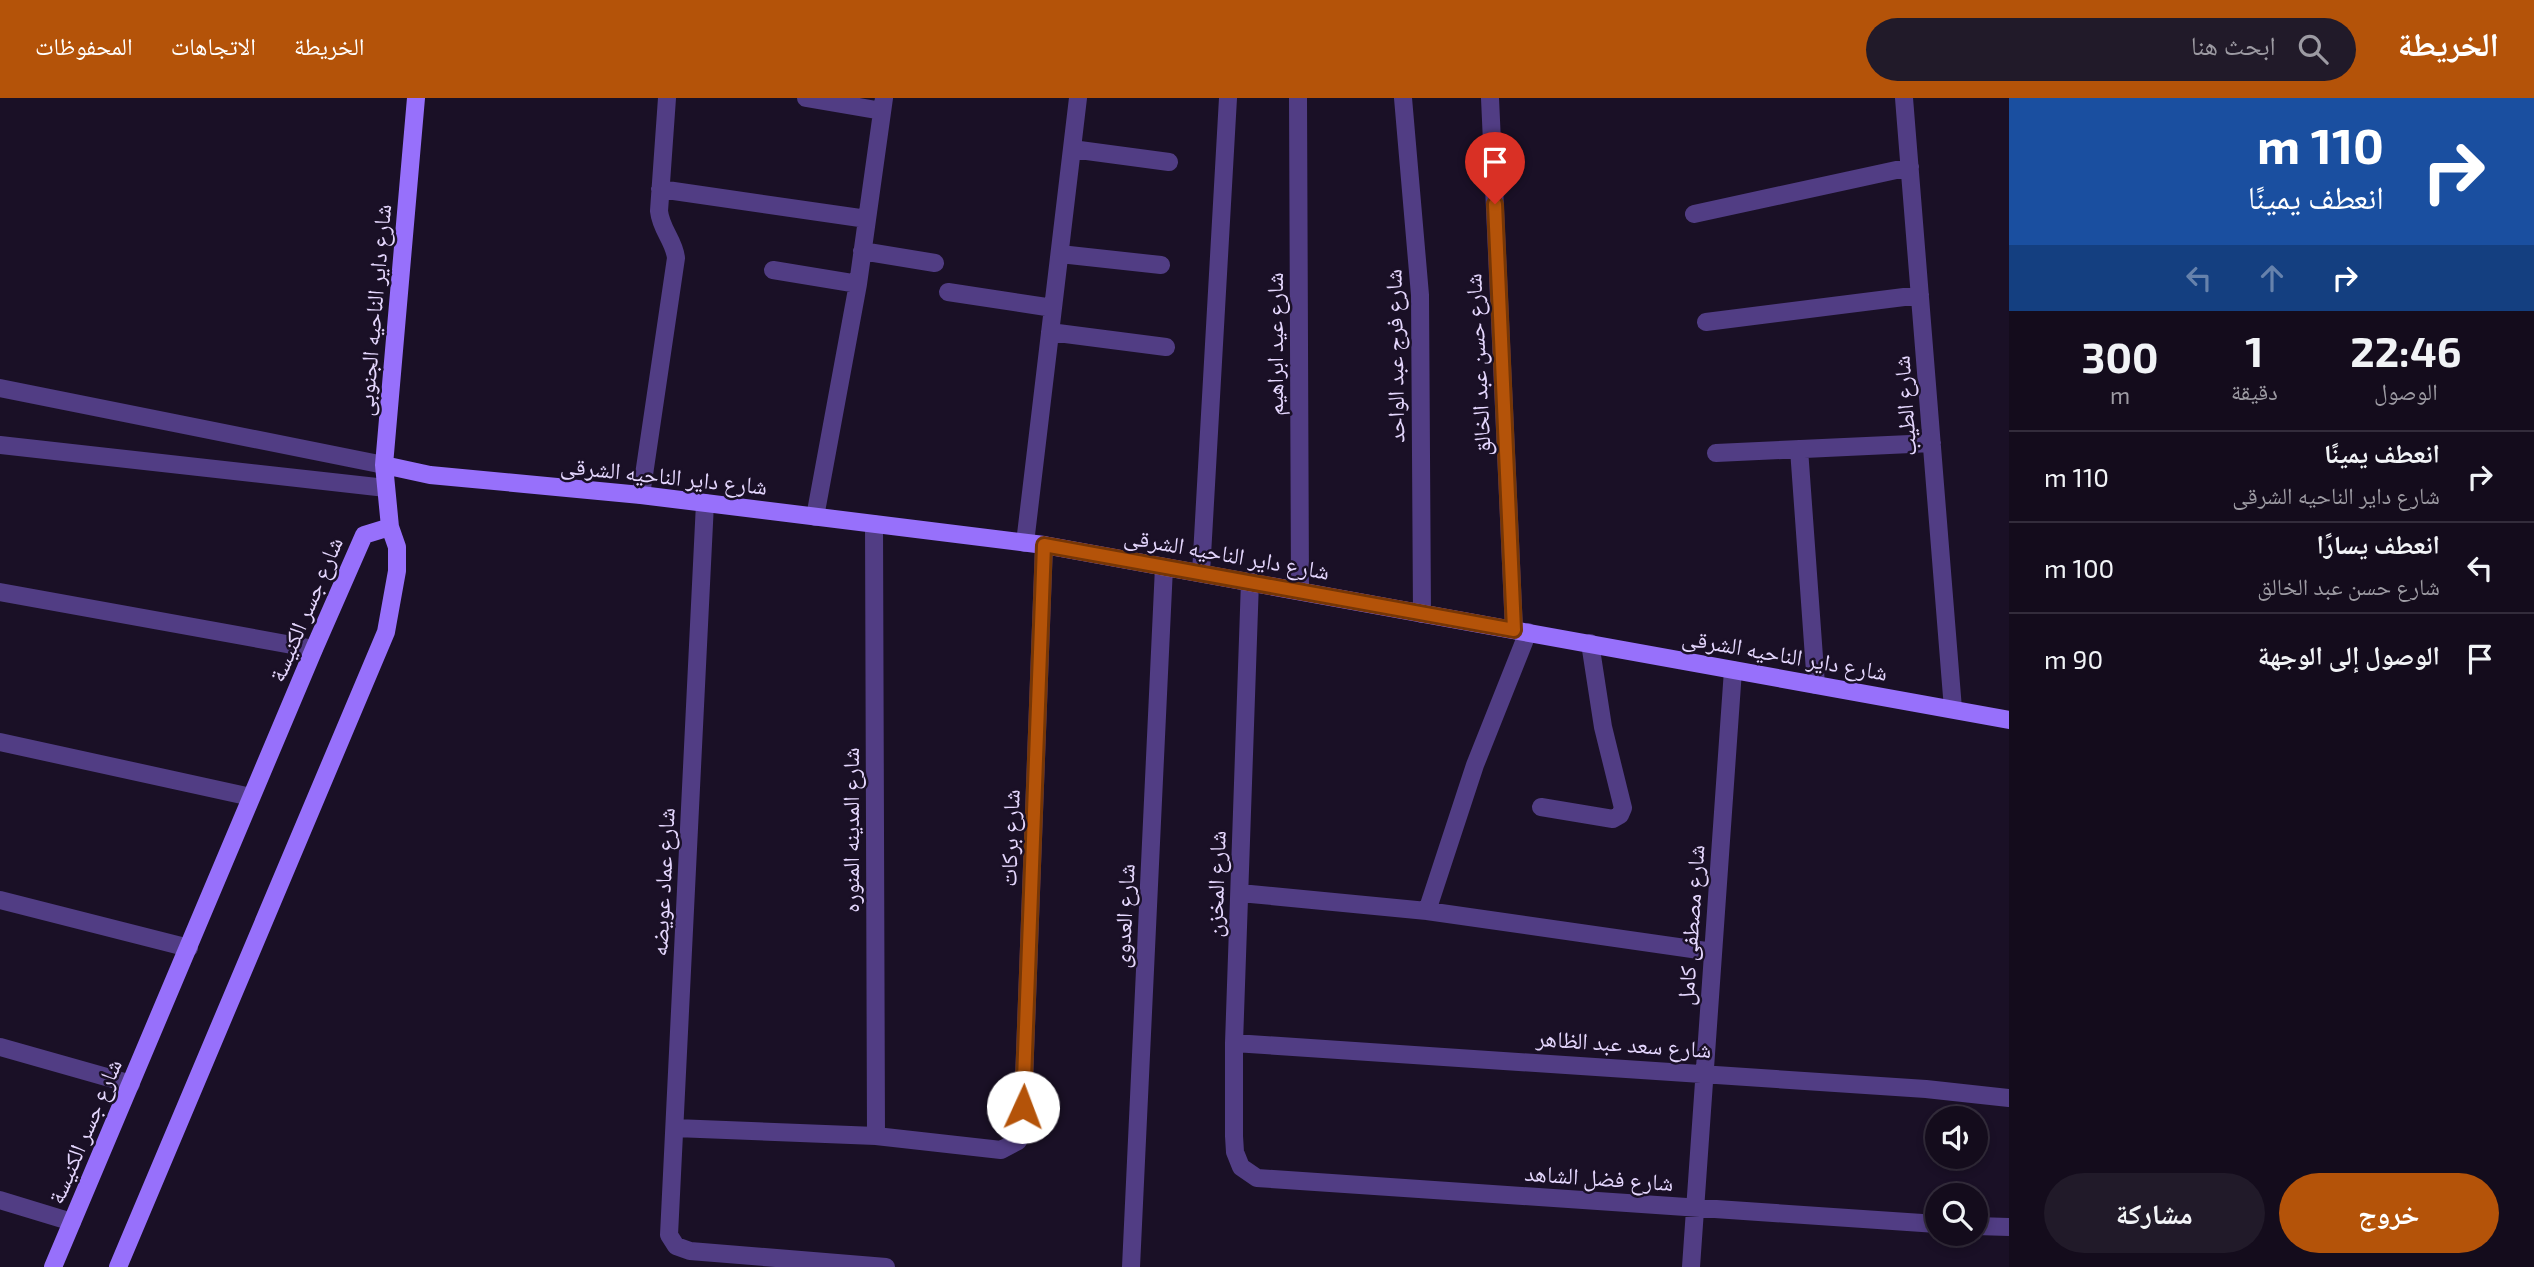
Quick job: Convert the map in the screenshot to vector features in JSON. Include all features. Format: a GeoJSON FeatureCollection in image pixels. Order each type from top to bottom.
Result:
{"type":"FeatureCollection","features":[{"type":"Feature","properties":{"kind":"main road","name":"شارع داير الناحيه الجنوبى"},"geometry":{"type":"LineString","coordinates":[[390,527],[384,465],[416,98]]}},
{"type":"Feature","properties":{"kind":"main road","name":"شارع داير الناحيه الشرقى"},"geometry":{"type":"LineString","coordinates":[[384,465],[429,475],[641,495],[1044,545],[2009,720]]}},
{"type":"Feature","properties":{"kind":"main road","name":"شارع داير الناحيه الشرقى"},"geometry":{"type":"LineString","coordinates":[[386,488],[429,475]]}},
{"type":"Feature","properties":{"kind":"main road","name":"شارع جسر الكنيسة"},"geometry":{"type":"LineString","coordinates":[[53,1267],[364,535],[390,527]]}},
{"type":"Feature","properties":{"kind":"main road"},"geometry":{"type":"LineString","coordinates":[[118,1267],[386,632],[397,571],[397,547],[390,527]]}},
{"type":"Feature","properties":{"kind":"street"},"geometry":{"type":"LineString","coordinates":[[641,495],[676,258],[675,249],[660,223],[667,98]]}},
{"type":"Feature","properties":{"kind":"street"},"geometry":{"type":"LineString","coordinates":[[806,98],[883,104],[858,285],[816,517]]}},
{"type":"Feature","properties":{"kind":"street"},"geometry":{"type":"LineString","coordinates":[[1025,543],[1078,98]]}},
{"type":"Feature","properties":{"kind":"street"},"geometry":{"type":"LineString","coordinates":[[1201,573],[1228,98]]}},
{"type":"Feature","properties":{"kind":"street","name":"شارع عيد ابراهيم"},"geometry":{"type":"LineString","coordinates":[[1298,98],[1300,590]]}},
{"type":"Feature","properties":{"kind":"street","name":"شارع فرج عبد الواحد"},"geometry":{"type":"LineString","coordinates":[[1403,98],[1420,295],[1422,614]]}},
{"type":"Feature","properties":{"kind":"street","name":"شارع حسن عبد الخالق"},"geometry":{"type":"LineString","coordinates":[[1490,98],[1521,631]]}},
{"type":"Feature","properties":{"kind":"street","name":"شارع الطيب"},"geometry":{"type":"LineString","coordinates":[[1904,98],[1953,709]]}},
{"type":"Feature","properties":{"kind":"street"},"geometry":{"type":"LineString","coordinates":[[1072,149],[1169,162]]}},
{"type":"Feature","properties":{"kind":"street"},"geometry":{"type":"LineString","coordinates":[[1694,214],[1910,167]]}},
{"type":"Feature","properties":{"kind":"street"},"geometry":{"type":"LineString","coordinates":[[660,189],[867,219]]}},
{"type":"Feature","properties":{"kind":"street"},"geometry":{"type":"LineString","coordinates":[[862,251],[935,263]]}},
{"type":"Feature","properties":{"kind":"street"},"geometry":{"type":"LineString","coordinates":[[1060,254],[1161,265]]}},
{"type":"Feature","properties":{"kind":"street"},"geometry":{"type":"LineString","coordinates":[[773,270],[858,285]]}},
{"type":"Feature","properties":{"kind":"street"},"geometry":{"type":"LineString","coordinates":[[948,292],[1053,308]]}},
{"type":"Feature","properties":{"kind":"street"},"geometry":{"type":"LineString","coordinates":[[1706,322],[1920,295]]}},
{"type":"Feature","properties":{"kind":"street"},"geometry":{"type":"LineString","coordinates":[[1050,332],[1166,347]]}},
{"type":"Feature","properties":{"kind":"street","name":"شارع داير الناحيه الشرقى"},"geometry":{"type":"LineString","coordinates":[[0,388],[384,465]]}},
{"type":"Feature","properties":{"kind":"street"},"geometry":{"type":"LineString","coordinates":[[1716,453],[1932,443]]}},
{"type":"Feature","properties":{"kind":"street","name":"شارع داير الناحيه الشرقى"},"geometry":{"type":"LineString","coordinates":[[0,445],[386,488]]}},
{"type":"Feature","properties":{"kind":"street"},"geometry":{"type":"LineString","coordinates":[[1799,449],[1816,685]]}},
{"type":"Feature","properties":{"kind":"street","name":"شارع عماد عويضه"},"geometry":{"type":"LineString","coordinates":[[705,503],[669,1235],[676,1246],[690,1251],[876,1267]]}},
{"type":"Feature","properties":{"kind":"street","name":"شارع المدينه المنوره"},"geometry":{"type":"LineString","coordinates":[[874,524],[876,1136]]}},
{"type":"Feature","properties":{"kind":"street","name":"شارع بركات"},"geometry":{"type":"LineString","coordinates":[[876,1136],[1001,1150],[1018,1141],[1022,1133],[1044,545]]}},
{"type":"Feature","properties":{"kind":"street","name":"شارع العدوى"},"geometry":{"type":"LineString","coordinates":[[1131,1267],[1164,567]]}},
{"type":"Feature","properties":{"kind":"street","name":"شارع المخزن"},"geometry":{"type":"LineString","coordinates":[[1250,581],[1234,1043],[1235,1152],[1241,1167],[1257,1178]]}},
{"type":"Feature","properties":{"kind":"street"},"geometry":{"type":"LineString","coordinates":[[0,592],[314,649]]}},
{"type":"Feature","properties":{"kind":"street"},"geometry":{"type":"LineString","coordinates":[[1427,911],[1521,631]]}},
{"type":"Feature","properties":{"kind":"street"},"geometry":{"type":"LineString","coordinates":[[1541,807],[1613,819],[1620,815],[1623,808],[1603,727],[1590,643]]}},
{"type":"Feature","properties":{"kind":"street","name":"شارع مصطفى كامل"},"geometry":{"type":"LineString","coordinates":[[1691,1267],[1733,670]]}},
{"type":"Feature","properties":{"kind":"street"},"geometry":{"type":"LineString","coordinates":[[0,742],[251,797]]}},
{"type":"Feature","properties":{"kind":"street"},"geometry":{"type":"LineString","coordinates":[[1240,893],[1427,911],[1713,952]]}},
{"type":"Feature","properties":{"kind":"street"},"geometry":{"type":"LineString","coordinates":[[0,900],[189,948]]}},
{"type":"Feature","properties":{"kind":"street","name":"شارع سعد عبد الظاهر"},"geometry":{"type":"LineString","coordinates":[[1234,1043],[1704,1073],[1926,1089],[2009,1098]]}},
{"type":"Feature","properties":{"kind":"street"},"geometry":{"type":"LineString","coordinates":[[0,1047],[131,1084]]}},
{"type":"Feature","properties":{"kind":"street"},"geometry":{"type":"LineString","coordinates":[[675,1128],[876,1136]]}},
{"type":"Feature","properties":{"kind":"street","name":"شارع فضل الشاهد"},"geometry":{"type":"LineString","coordinates":[[1257,1178],[1925,1223]]}},
{"type":"Feature","properties":{"kind":"street"},"geometry":{"type":"LineString","coordinates":[[0,1200],[72,1222]]}},
{"type":"Feature","properties":{"kind":"street"},"geometry":{"type":"LineString","coordinates":[[1988,1226],[2009,1227]]}},
{"type":"Feature","properties":{"kind":"route"},"geometry":{"type":"LineString","coordinates":[[1023,1107],[1044,545],[1514,630],[1495,204]]}}]}
